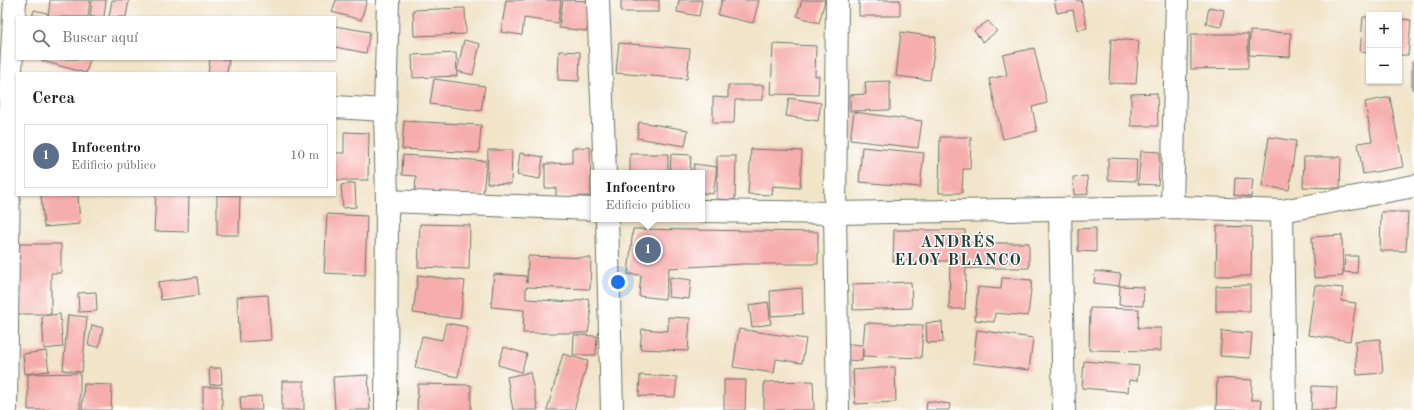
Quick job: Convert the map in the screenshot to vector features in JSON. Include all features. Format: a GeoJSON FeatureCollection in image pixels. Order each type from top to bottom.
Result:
{"type":"FeatureCollection","features":[{"type":"Feature","properties":{"kind":"street"},"geometry":{"type":"LineString","coordinates":[[6,410],[9,87],[15,0]]}},
{"type":"Feature","properties":{"kind":"street"},"geometry":{"type":"LineString","coordinates":[[386,410],[387,201],[385,110],[388,0]]}},
{"type":"Feature","properties":{"kind":"street"},"geometry":{"type":"LineString","coordinates":[[598,0],[605,170]]}},
{"type":"Feature","properties":{"kind":"street"},"geometry":{"type":"LineString","coordinates":[[837,0],[835,214],[838,410]]}},
{"type":"Feature","properties":{"kind":"street"},"geometry":{"type":"LineString","coordinates":[[1172,207],[1177,0]]}},
{"type":"Feature","properties":{"kind":"street"},"geometry":{"type":"LineString","coordinates":[[336,107],[385,110]]}},
{"type":"Feature","properties":{"kind":"street"},"geometry":{"type":"LineString","coordinates":[[705,211],[835,214],[1172,207],[1282,211],[1414,186]]}},
{"type":"Feature","properties":{"kind":"street"},"geometry":{"type":"LineString","coordinates":[[387,201],[591,208]]}},
{"type":"Feature","properties":{"kind":"street"},"geometry":{"type":"LineString","coordinates":[[1060,209],[1064,410]]}},
{"type":"Feature","properties":{"kind":"street"},"geometry":{"type":"LineString","coordinates":[[1282,211],[1285,410]]}},
{"type":"Feature","properties":{"kind":"street"},"geometry":{"type":"LineString","coordinates":[[607,222],[612,410]]}},
{"type":"Feature","properties":{"kind":"building"},"geometry":{"type":"Polygon","coordinates":[[[50,0],[90,0],[88,16],[48,16],[50,0]]]}},
{"type":"Feature","properties":{"kind":"building"},"geometry":{"type":"Polygon","coordinates":[[[92,0],[106,0],[104,16],[90,16],[92,0]]]}},
{"type":"Feature","properties":{"kind":"building"},"geometry":{"type":"Polygon","coordinates":[[[112,0],[129,0],[126,16],[109,16],[112,0]]]}},
{"type":"Feature","properties":{"kind":"building"},"geometry":{"type":"Polygon","coordinates":[[[336,0],[367,0],[361,20],[332,12],[336,0]]]}},
{"type":"Feature","properties":{"kind":"building"},"geometry":{"type":"Polygon","coordinates":[[[506,0],[561,0],[558,23],[524,18],[522,35],[501,32],[506,0]]]}},
{"type":"Feature","properties":{"kind":"building"},"geometry":{"type":"Polygon","coordinates":[[[563,0],[591,1],[587,31],[559,28],[563,0]]]}},
{"type":"Feature","properties":{"kind":"building"},"geometry":{"type":"Polygon","coordinates":[[[621,0],[659,0],[659,12],[621,12],[621,0]]]}},
{"type":"Feature","properties":{"kind":"building"},"geometry":{"type":"Polygon","coordinates":[[[679,0],[702,0],[699,16],[677,12],[679,0]]]}},
{"type":"Feature","properties":{"kind":"building"},"geometry":{"type":"Polygon","coordinates":[[[722,0],[759,0],[753,23],[718,15],[722,0]]]}},
{"type":"Feature","properties":{"kind":"building"},"geometry":{"type":"Polygon","coordinates":[[[802,0],[825,0],[819,23],[797,16],[802,0]]]}},
{"type":"Feature","properties":{"kind":"building"},"geometry":{"type":"Polygon","coordinates":[[[859,0],[900,0],[900,16],[859,16],[859,0]]]}},
{"type":"Feature","properties":{"kind":"building"},"geometry":{"type":"Polygon","coordinates":[[[1054,0],[1081,0],[1087,28],[1077,30],[1073,10],[1057,13],[1054,0]]]}},
{"type":"Feature","properties":{"kind":"building"},"geometry":{"type":"Polygon","coordinates":[[[1209,7],[1224,10],[1221,27],[1206,24],[1209,7]]]}},
{"type":"Feature","properties":{"kind":"building"},"geometry":{"type":"Polygon","coordinates":[[[465,8],[466,34],[414,36],[413,10],[465,8]]]}},
{"type":"Feature","properties":{"kind":"building"},"geometry":{"type":"Polygon","coordinates":[[[34,10],[47,13],[47,16],[32,16],[34,10]]]}},
{"type":"Feature","properties":{"kind":"building"},"geometry":{"type":"Polygon","coordinates":[[[1363,17],[1366,17],[1366,53],[1360,52],[1363,17]]]}},
{"type":"Feature","properties":{"kind":"building"},"geometry":{"type":"Polygon","coordinates":[[[1402,19],[1411,20],[1408,55],[1402,55],[1402,19]]]}},
{"type":"Feature","properties":{"kind":"building"},"geometry":{"type":"Polygon","coordinates":[[[988,21],[997,31],[983,42],[974,31],[988,21]]]}},
{"type":"Feature","properties":{"kind":"building"},"geometry":{"type":"Polygon","coordinates":[[[336,26],[370,32],[366,53],[336,47],[336,26]]]}},
{"type":"Feature","properties":{"kind":"building"},"geometry":{"type":"Polygon","coordinates":[[[1250,31],[1291,33],[1290,57],[1249,55],[1250,31]]]}},
{"type":"Feature","properties":{"kind":"building"},"geometry":{"type":"Polygon","coordinates":[[[901,32],[936,37],[930,80],[896,76],[901,32]]]}},
{"type":"Feature","properties":{"kind":"building"},"geometry":{"type":"Polygon","coordinates":[[[1191,34],[1248,34],[1248,68],[1191,69],[1191,34]]]}},
{"type":"Feature","properties":{"kind":"building"},"geometry":{"type":"Polygon","coordinates":[[[1111,39],[1139,41],[1136,84],[1109,83],[1111,39]]]}},
{"type":"Feature","properties":{"kind":"building"},"geometry":{"type":"Polygon","coordinates":[[[464,40],[480,44],[473,75],[457,71],[464,40]]]}},
{"type":"Feature","properties":{"kind":"building"},"geometry":{"type":"Polygon","coordinates":[[[619,43],[690,49],[687,79],[616,73],[619,43]]]}},
{"type":"Feature","properties":{"kind":"building"},"geometry":{"type":"Polygon","coordinates":[[[773,44],[816,46],[815,76],[819,76],[818,95],[771,94],[773,44]]]}},
{"type":"Feature","properties":{"kind":"building"},"geometry":{"type":"Polygon","coordinates":[[[1034,48],[1047,103],[1032,107],[1037,131],[1003,139],[989,79],[1007,75],[1003,55],[1034,48]]]}},
{"type":"Feature","properties":{"kind":"building"},"geometry":{"type":"Polygon","coordinates":[[[559,51],[580,52],[579,81],[558,80],[559,51]]]}},
{"type":"Feature","properties":{"kind":"building"},"geometry":{"type":"Polygon","coordinates":[[[456,53],[457,76],[413,78],[412,55],[456,53]]]}},
{"type":"Feature","properties":{"kind":"building"},"geometry":{"type":"Polygon","coordinates":[[[42,60],[90,60],[86,72],[42,60]]]}},
{"type":"Feature","properties":{"kind":"building"},"geometry":{"type":"Polygon","coordinates":[[[210,60],[229,60],[227,72],[208,72],[210,60]]]}},
{"type":"Feature","properties":{"kind":"building"},"geometry":{"type":"Polygon","coordinates":[[[1412,62],[1414,62],[1414,89],[1412,89],[1412,62]]]}},
{"type":"Feature","properties":{"kind":"building"},"geometry":{"type":"Polygon","coordinates":[[[434,79],[485,86],[481,111],[430,104],[434,79]]]}},
{"type":"Feature","properties":{"kind":"building"},"geometry":{"type":"Polygon","coordinates":[[[890,81],[890,110],[850,111],[850,95],[866,94],[865,82],[890,81]]]}},
{"type":"Feature","properties":{"kind":"building"},"geometry":{"type":"Polygon","coordinates":[[[728,85],[763,85],[763,100],[735,100],[734,123],[713,123],[713,97],[728,98],[728,85]]]}},
{"type":"Feature","properties":{"kind":"building"},"geometry":{"type":"Polygon","coordinates":[[[1157,93],[1158,126],[1131,126],[1131,94],[1157,93]]]}},
{"type":"Feature","properties":{"kind":"building"},"geometry":{"type":"Polygon","coordinates":[[[1390,97],[1403,167],[1363,174],[1358,143],[1372,141],[1365,102],[1390,97]]]}},
{"type":"Feature","properties":{"kind":"building"},"geometry":{"type":"Polygon","coordinates":[[[789,98],[821,103],[818,121],[786,116],[789,98]]]}},
{"type":"Feature","properties":{"kind":"building"},"geometry":{"type":"Polygon","coordinates":[[[854,112],[922,121],[918,148],[850,140],[854,112]]]}},
{"type":"Feature","properties":{"kind":"building"},"geometry":{"type":"Polygon","coordinates":[[[404,121],[481,125],[479,153],[402,149],[404,121]]]}},
{"type":"Feature","properties":{"kind":"building"},"geometry":{"type":"Polygon","coordinates":[[[639,122],[688,130],[685,146],[637,138],[639,122]]]}},
{"type":"Feature","properties":{"kind":"building"},"geometry":{"type":"Polygon","coordinates":[[[344,132],[369,133],[368,180],[336,180],[336,153],[344,153],[344,132]]]}},
{"type":"Feature","properties":{"kind":"building"},"geometry":{"type":"Polygon","coordinates":[[[940,137],[971,137],[970,169],[963,169],[962,193],[939,193],[940,137]]]}},
{"type":"Feature","properties":{"kind":"building"},"geometry":{"type":"Polygon","coordinates":[[[1269,137],[1296,141],[1289,190],[1262,186],[1269,137]]]}},
{"type":"Feature","properties":{"kind":"building"},"geometry":{"type":"Polygon","coordinates":[[[590,147],[591,196],[556,197],[556,188],[545,188],[545,164],[572,163],[572,148],[590,147]]]}},
{"type":"Feature","properties":{"kind":"building"},"geometry":{"type":"Polygon","coordinates":[[[862,147],[924,153],[920,187],[859,182],[862,147]]]}},
{"type":"Feature","properties":{"kind":"building"},"geometry":{"type":"Polygon","coordinates":[[[751,149],[802,151],[800,188],[773,186],[772,195],[748,194],[751,149]]]}},
{"type":"Feature","properties":{"kind":"building"},"geometry":{"type":"Polygon","coordinates":[[[488,150],[512,150],[511,184],[487,183],[488,150]]]}},
{"type":"Feature","properties":{"kind":"building"},"geometry":{"type":"Polygon","coordinates":[[[1141,151],[1160,152],[1158,185],[1138,184],[1141,151]]]}},
{"type":"Feature","properties":{"kind":"building"},"geometry":{"type":"Polygon","coordinates":[[[520,153],[543,157],[540,179],[517,175],[520,153]]]}},
{"type":"Feature","properties":{"kind":"building"},"geometry":{"type":"Polygon","coordinates":[[[630,154],[668,154],[668,170],[630,170],[630,154]]]}},
{"type":"Feature","properties":{"kind":"building"},"geometry":{"type":"Polygon","coordinates":[[[671,154],[691,155],[690,170],[670,170],[671,154]]]}},
{"type":"Feature","properties":{"kind":"building"},"geometry":{"type":"Polygon","coordinates":[[[403,155],[486,161],[483,196],[415,192],[416,176],[402,175],[403,155]]]}},
{"type":"Feature","properties":{"kind":"building"},"geometry":{"type":"Polygon","coordinates":[[[717,156],[736,156],[735,200],[717,199],[717,156]]]}},
{"type":"Feature","properties":{"kind":"building"},"geometry":{"type":"Polygon","coordinates":[[[1304,157],[1341,157],[1340,188],[1303,187],[1304,157]]]}},
{"type":"Feature","properties":{"kind":"building"},"geometry":{"type":"Polygon","coordinates":[[[1108,158],[1137,159],[1136,181],[1108,180],[1108,158]]]}},
{"type":"Feature","properties":{"kind":"building"},"geometry":{"type":"Polygon","coordinates":[[[694,164],[717,167],[713,194],[705,193],[705,170],[693,170],[694,164]]]}},
{"type":"Feature","properties":{"kind":"building"},"geometry":{"type":"Polygon","coordinates":[[[1087,176],[1088,194],[1074,195],[1073,177],[1087,176]]]}},
{"type":"Feature","properties":{"kind":"building"},"geometry":{"type":"Polygon","coordinates":[[[1235,178],[1253,179],[1251,197],[1234,195],[1235,178]]]}},
{"type":"Feature","properties":{"kind":"building"},"geometry":{"type":"Polygon","coordinates":[[[355,183],[356,207],[343,208],[341,185],[355,183]]]}},
{"type":"Feature","properties":{"kind":"building"},"geometry":{"type":"Polygon","coordinates":[[[41,196],[78,196],[80,224],[44,227],[41,196]]]}},
{"type":"Feature","properties":{"kind":"building"},"geometry":{"type":"Polygon","coordinates":[[[156,196],[189,196],[188,232],[154,231],[156,196]]]}},
{"type":"Feature","properties":{"kind":"building"},"geometry":{"type":"Polygon","coordinates":[[[217,196],[240,196],[239,235],[217,235],[217,196]]]}},
{"type":"Feature","properties":{"kind":"building"},"geometry":{"type":"Polygon","coordinates":[[[1381,212],[1408,212],[1406,251],[1380,251],[1381,212]]]}},
{"type":"Feature","properties":{"kind":"building"},"geometry":{"type":"Polygon","coordinates":[[[327,214],[367,216],[365,275],[324,273],[327,214]]]}},
{"type":"Feature","properties":{"kind":"building"},"geometry":{"type":"Polygon","coordinates":[[[420,224],[470,225],[469,269],[418,267],[420,224]]]}},
{"type":"Feature","properties":{"kind":"building"},"geometry":{"type":"Polygon","coordinates":[[[1217,226],[1252,227],[1251,276],[1216,276],[1217,226]]]}},
{"type":"Feature","properties":{"kind":"building"},"geometry":{"type":"Polygon","coordinates":[[[1096,228],[1096,252],[1078,251],[1078,229],[1096,228]]]}},
{"type":"Feature","properties":{"kind":"building"},"geometry":{"type":"Polygon","coordinates":[[[633,229],[818,232],[818,264],[742,264],[669,268],[665,299],[639,296],[641,275],[628,274],[633,229]]]}},
{"type":"Feature","properties":{"kind":"building"},"geometry":{"type":"Polygon","coordinates":[[[894,230],[965,230],[965,243],[1029,243],[1029,268],[966,268],[965,309],[949,309],[950,261],[893,261],[894,230]]]}},
{"type":"Feature","properties":{"kind":"building"},"geometry":{"type":"Polygon","coordinates":[[[1342,235],[1343,276],[1314,278],[1312,237],[1342,235]]]}},
{"type":"Feature","properties":{"kind":"building"},"geometry":{"type":"Polygon","coordinates":[[[18,244],[61,244],[61,273],[51,273],[51,314],[18,314],[18,244]]]}},
{"type":"Feature","properties":{"kind":"building"},"geometry":{"type":"Polygon","coordinates":[[[528,256],[591,258],[590,289],[526,287],[526,299],[571,302],[588,298],[591,315],[588,333],[523,333],[524,310],[491,307],[494,274],[526,276],[527,283],[528,256]]]}},
{"type":"Feature","properties":{"kind":"building"},"geometry":{"type":"Polygon","coordinates":[[[1345,256],[1358,256],[1357,273],[1344,272],[1345,256]]]}},
{"type":"Feature","properties":{"kind":"building"},"geometry":{"type":"Polygon","coordinates":[[[1095,271],[1121,274],[1119,286],[1094,283],[1095,271]]]}},
{"type":"Feature","properties":{"kind":"building"},"geometry":{"type":"Polygon","coordinates":[[[418,275],[465,281],[460,319],[413,313],[418,275]]]}},
{"type":"Feature","properties":{"kind":"building"},"geometry":{"type":"Polygon","coordinates":[[[197,277],[199,295],[161,300],[158,282],[197,277]]]}},
{"type":"Feature","properties":{"kind":"building"},"geometry":{"type":"Polygon","coordinates":[[[670,277],[691,280],[689,299],[668,297],[670,277]]]}},
{"type":"Feature","properties":{"kind":"building"},"geometry":{"type":"Polygon","coordinates":[[[1002,278],[1032,280],[1028,316],[995,313],[994,322],[975,320],[978,287],[1001,289],[1002,278]]]}},
{"type":"Feature","properties":{"kind":"building"},"geometry":{"type":"Polygon","coordinates":[[[911,282],[912,308],[853,310],[853,284],[911,282]]]}},
{"type":"Feature","properties":{"kind":"building"},"geometry":{"type":"Polygon","coordinates":[[[1250,285],[1250,311],[1216,311],[1216,286],[1250,285]]]}},
{"type":"Feature","properties":{"kind":"building"},"geometry":{"type":"Polygon","coordinates":[[[1315,285],[1343,288],[1341,301],[1356,303],[1350,341],[1308,335],[1315,285]]]}},
{"type":"Feature","properties":{"kind":"building"},"geometry":{"type":"Polygon","coordinates":[[[1120,286],[1144,287],[1143,306],[1119,305],[1120,286]]]}},
{"type":"Feature","properties":{"kind":"building"},"geometry":{"type":"Polygon","coordinates":[[[802,288],[803,314],[771,316],[770,291],[802,288]]]}},
{"type":"Feature","properties":{"kind":"building"},"geometry":{"type":"Polygon","coordinates":[[[96,292],[97,311],[79,312],[78,293],[96,292]]]}},
{"type":"Feature","properties":{"kind":"building"},"geometry":{"type":"Polygon","coordinates":[[[268,295],[271,340],[240,342],[237,297],[268,295]]]}},
{"type":"Feature","properties":{"kind":"building"},"geometry":{"type":"Polygon","coordinates":[[[768,302],[771,324],[752,327],[749,305],[768,302]]]}},
{"type":"Feature","properties":{"kind":"building"},"geometry":{"type":"Polygon","coordinates":[[[1090,308],[1139,309],[1138,328],[1161,328],[1161,351],[1089,350],[1090,308]]]}},
{"type":"Feature","properties":{"kind":"building"},"geometry":{"type":"Polygon","coordinates":[[[60,314],[63,347],[44,349],[42,316],[60,314]]]}},
{"type":"Feature","properties":{"kind":"building"},"geometry":{"type":"Polygon","coordinates":[[[68,315],[87,317],[82,372],[63,370],[68,315]]]}},
{"type":"Feature","properties":{"kind":"building"},"geometry":{"type":"Polygon","coordinates":[[[668,317],[690,318],[688,351],[640,349],[642,329],[668,331],[668,317]]]}},
{"type":"Feature","properties":{"kind":"building"},"geometry":{"type":"Polygon","coordinates":[[[942,322],[943,342],[927,343],[926,323],[942,322]]]}},
{"type":"Feature","properties":{"kind":"building"},"geometry":{"type":"Polygon","coordinates":[[[446,323],[468,327],[458,377],[415,368],[422,336],[442,340],[446,323]]]}},
{"type":"Feature","properties":{"kind":"building"},"geometry":{"type":"Polygon","coordinates":[[[865,323],[923,325],[921,358],[863,356],[863,347],[862,361],[847,360],[849,344],[863,345],[865,323]]]}},
{"type":"Feature","properties":{"kind":"building"},"geometry":{"type":"Polygon","coordinates":[[[92,325],[103,328],[99,347],[88,345],[92,325]]]}},
{"type":"Feature","properties":{"kind":"building"},"geometry":{"type":"Polygon","coordinates":[[[739,329],[806,339],[802,363],[776,359],[774,373],[733,367],[739,329]]]}},
{"type":"Feature","properties":{"kind":"building"},"geometry":{"type":"Polygon","coordinates":[[[977,330],[1033,338],[1029,370],[973,363],[977,330]]]}},
{"type":"Feature","properties":{"kind":"building"},"geometry":{"type":"Polygon","coordinates":[[[1222,331],[1252,333],[1250,358],[1220,356],[1222,331]]]}},
{"type":"Feature","properties":{"kind":"building"},"geometry":{"type":"Polygon","coordinates":[[[574,335],[597,336],[596,355],[573,355],[574,335]]]}},
{"type":"Feature","properties":{"kind":"building"},"geometry":{"type":"Polygon","coordinates":[[[1380,339],[1383,373],[1357,375],[1355,341],[1380,339]]]}},
{"type":"Feature","properties":{"kind":"building"},"geometry":{"type":"Polygon","coordinates":[[[504,347],[527,354],[521,372],[498,365],[504,347]]]}},
{"type":"Feature","properties":{"kind":"building"},"geometry":{"type":"Polygon","coordinates":[[[46,351],[49,371],[25,374],[23,354],[46,351]]]}},
{"type":"Feature","properties":{"kind":"building"},"geometry":{"type":"Polygon","coordinates":[[[563,354],[588,361],[574,410],[547,410],[563,354]]]}},
{"type":"Feature","properties":{"kind":"building"},"geometry":{"type":"Polygon","coordinates":[[[1084,361],[1139,366],[1137,381],[1129,380],[1128,392],[1082,388],[1084,361]]]}},
{"type":"Feature","properties":{"kind":"building"},"geometry":{"type":"Polygon","coordinates":[[[895,367],[896,402],[855,404],[853,370],[895,367]]]}},
{"type":"Feature","properties":{"kind":"building"},"geometry":{"type":"Polygon","coordinates":[[[209,368],[221,368],[222,384],[210,385],[209,368]]]}},
{"type":"Feature","properties":{"kind":"building"},"geometry":{"type":"Polygon","coordinates":[[[530,372],[538,410],[513,410],[507,377],[530,372]]]}},
{"type":"Feature","properties":{"kind":"building"},"geometry":{"type":"Polygon","coordinates":[[[80,373],[80,410],[28,410],[28,374],[80,373]]]}},
{"type":"Feature","properties":{"kind":"building"},"geometry":{"type":"Polygon","coordinates":[[[368,375],[370,410],[335,410],[333,377],[368,375]]]}},
{"type":"Feature","properties":{"kind":"building"},"geometry":{"type":"Polygon","coordinates":[[[640,375],[677,377],[675,397],[639,396],[640,375]]]}},
{"type":"Feature","properties":{"kind":"building"},"geometry":{"type":"Polygon","coordinates":[[[1217,378],[1252,380],[1251,400],[1262,400],[1261,410],[1216,410],[1217,378]]]}},
{"type":"Feature","properties":{"kind":"building"},"geometry":{"type":"Polygon","coordinates":[[[724,380],[746,380],[745,410],[724,410],[724,380]]]}},
{"type":"Feature","properties":{"kind":"building"},"geometry":{"type":"Polygon","coordinates":[[[282,381],[304,381],[304,410],[282,410],[282,381]]]}},
{"type":"Feature","properties":{"kind":"building"},"geometry":{"type":"Polygon","coordinates":[[[813,381],[814,410],[764,410],[764,382],[813,381]]]}},
{"type":"Feature","properties":{"kind":"building"},"geometry":{"type":"Polygon","coordinates":[[[84,384],[112,385],[111,410],[82,410],[84,384]]]}},
{"type":"Feature","properties":{"kind":"building"},"geometry":{"type":"Polygon","coordinates":[[[418,384],[471,385],[471,410],[417,410],[418,384]]]}},
{"type":"Feature","properties":{"kind":"building"},"geometry":{"type":"Polygon","coordinates":[[[1312,386],[1337,387],[1336,410],[1311,410],[1312,386]]]}},
{"type":"Feature","properties":{"kind":"building"},"geometry":{"type":"Polygon","coordinates":[[[203,387],[222,387],[222,410],[203,410],[203,387]]]}},
{"type":"Feature","properties":{"kind":"building"},"geometry":{"type":"Polygon","coordinates":[[[261,396],[262,410],[241,410],[240,397],[261,396]]]}},
{"type":"Feature","properties":{"kind":"building"},"geometry":{"type":"Polygon","coordinates":[[[927,401],[950,404],[949,410],[926,410],[927,401]]]}},
{"type":"Feature","properties":{"kind":"place","name":"Infocentro"},"geometry":{"type":"Point","coordinates":[648,250]}},
{"type":"Feature","properties":{"kind":"district","name":"ANDRÉS ELOY BLANCO"},"geometry":{"type":"Point","coordinates":[958,252]}}]}
